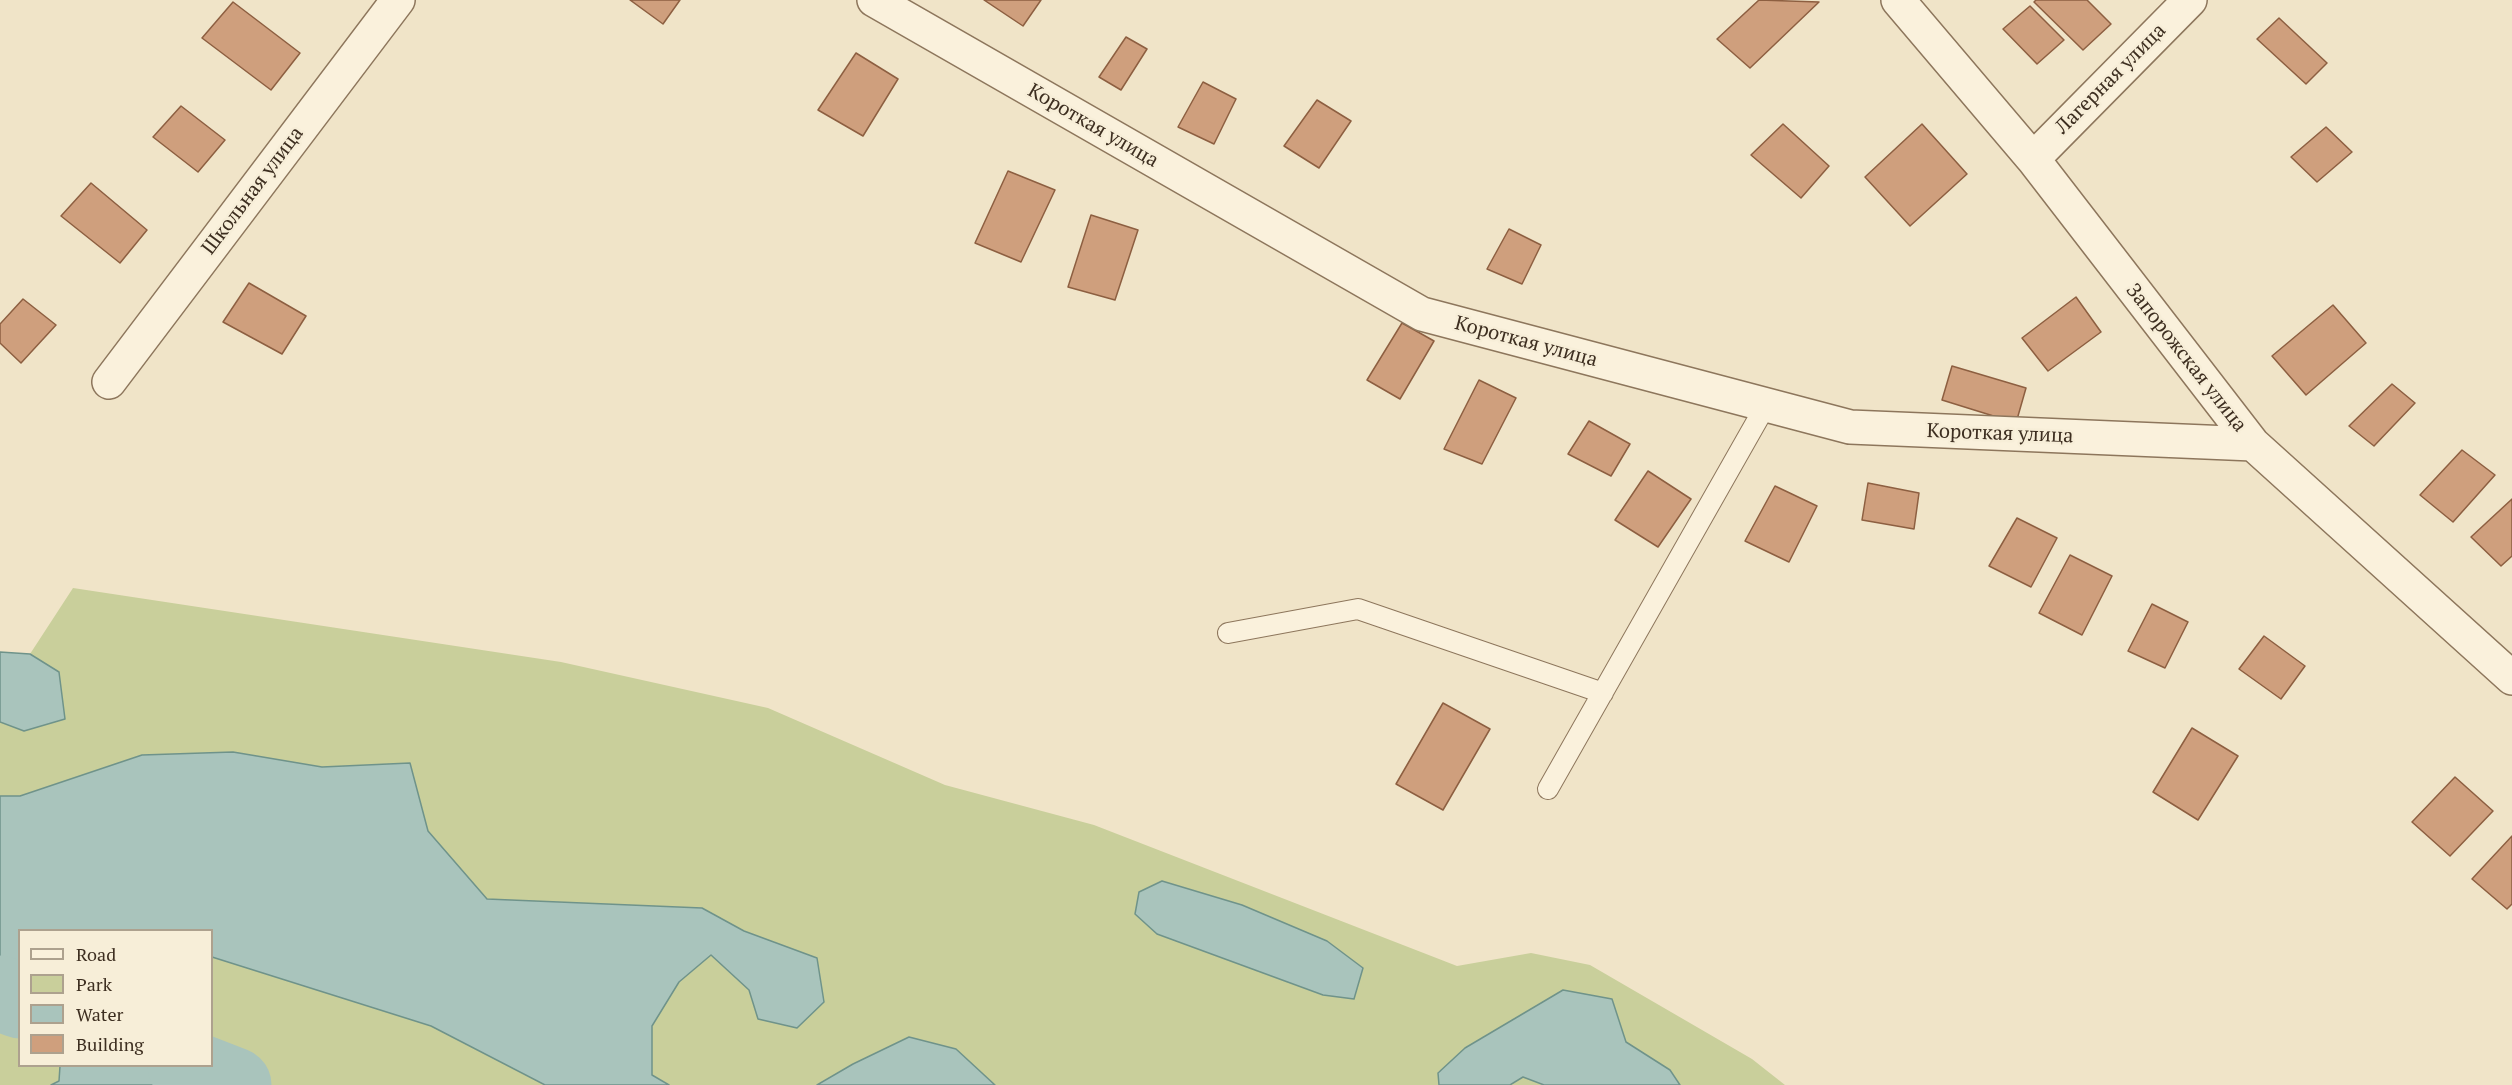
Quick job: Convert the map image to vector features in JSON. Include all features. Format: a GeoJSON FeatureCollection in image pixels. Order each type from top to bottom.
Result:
{"type":"FeatureCollection","features":[{"type":"Feature","properties":{"kind":"street","name":"Школьная улица"},"geometry":{"type":"LineString","coordinates":[[109,382],[398,0]]}},
{"type":"Feature","properties":{"kind":"street","name":"Короткая улица"},"geometry":{"type":"LineString","coordinates":[[874,0],[1422,314],[1850,427],[2253,444]]}},
{"type":"Feature","properties":{"kind":"street","name":"Запорожская улица"},"geometry":{"type":"LineString","coordinates":[[1898,0],[2032,159],[2253,444],[2512,678]]}},
{"type":"Feature","properties":{"kind":"street","name":"Лагерная улица"},"geometry":{"type":"LineString","coordinates":[[2032,159],[2190,0]]}},
{"type":"Feature","properties":{"kind":"lane"},"geometry":{"type":"LineString","coordinates":[[1548,789],[1766,405]]}},
{"type":"Feature","properties":{"kind":"lane"},"geometry":{"type":"LineString","coordinates":[[1228,633],[1358,609],[1603,693]]}},
{"type":"Feature","properties":{"kind":"green space"},"geometry":{"type":"Polygon","coordinates":[[[73,588],[561,662],[768,708],[945,785],[1094,825],[1457,966],[1531,953],[1590,965],[1752,1059],[1785,1085],[1680,1085],[1670,1070],[1626,1042],[1612,999],[1563,990],[1438,1072],[1439,1085],[995,1085],[956,1049],[909,1037],[853,1064],[817,1085],[669,1085],[652,1075],[652,1026],[679,982],[711,955],[749,990],[759,1019],[817,958],[744,931],[702,908],[487,899],[428,831],[410,763],[322,767],[233,752],[20,796],[0,796],[0,722],[24,731],[59,672],[30,654],[73,588]]]}},
{"type":"Feature","properties":{"kind":"green space"},"geometry":{"type":"Polygon","coordinates":[[[213,957],[431,1026],[545,1085],[165,1085],[152,1067],[213,1067],[213,957]]]}},
{"type":"Feature","properties":{"kind":"green space"},"geometry":{"type":"Polygon","coordinates":[[[0,959],[18,970],[18,1067],[60,1067],[59,1081],[51,1085],[0,1085],[0,959]]]}},
{"type":"Feature","properties":{"kind":"green space"},"geometry":{"type":"Polygon","coordinates":[[[1523,1077],[1544,1085],[1510,1085],[1523,1077]]]}},
{"type":"Feature","properties":{"kind":"water"},"geometry":{"type":"Polygon","coordinates":[[[0,652],[30,654],[59,672],[65,719],[24,731],[0,722],[0,652]]]}},
{"type":"Feature","properties":{"kind":"water"},"geometry":{"type":"Polygon","coordinates":[[[233,752],[322,767],[410,763],[428,831],[487,899],[702,908],[744,931],[817,958],[824,1002],[797,1028],[758,1019],[749,990],[711,955],[679,982],[652,1026],[652,1075],[669,1085],[545,1085],[431,1026],[213,957],[213,929],[18,929],[18,970],[0,959],[0,796],[20,796],[142,755],[233,752]]]}},
{"type":"Feature","properties":{"kind":"water"},"geometry":{"type":"Polygon","coordinates":[[[1162,881],[1242,905],[1327,941],[1363,968],[1354,999],[1323,995],[1157,934],[1135,914],[1139,892],[1162,881]]]}},
{"type":"Feature","properties":{"kind":"water"},"geometry":{"type":"Polygon","coordinates":[[[1563,990],[1612,999],[1626,1042],[1670,1070],[1680,1085],[1544,1085],[1523,1077],[1510,1085],[1439,1085],[1438,1073],[1465,1048],[1563,990]]]}},
{"type":"Feature","properties":{"kind":"water"},"geometry":{"type":"Polygon","coordinates":[[[909,1037],[956,1049],[995,1085],[817,1085],[853,1064],[909,1037]]]}},
{"type":"Feature","properties":{"kind":"water"},"geometry":{"type":"Polygon","coordinates":[[[60,1067],[152,1067],[165,1085],[51,1085],[59,1081],[60,1067]]]}},
{"type":"Feature","properties":{"kind":"building"},"geometry":{"type":"Polygon","coordinates":[[[630,0],[680,0],[663,24],[630,0]]]}},
{"type":"Feature","properties":{"kind":"building"},"geometry":{"type":"Polygon","coordinates":[[[984,0],[1041,0],[1023,26],[984,0]]]}},
{"type":"Feature","properties":{"kind":"building"},"geometry":{"type":"Polygon","coordinates":[[[1759,0],[1819,2],[1750,68],[1717,39],[1759,0]]]}},
{"type":"Feature","properties":{"kind":"building"},"geometry":{"type":"Polygon","coordinates":[[[2036,0],[2087,0],[2111,24],[2083,50],[2034,2],[2036,0]]]}},
{"type":"Feature","properties":{"kind":"building"},"geometry":{"type":"Polygon","coordinates":[[[233,2],[300,53],[271,90],[202,38],[233,2]]]}},
{"type":"Feature","properties":{"kind":"building"},"geometry":{"type":"Polygon","coordinates":[[[2030,6],[2064,40],[2037,64],[2003,29],[2030,6]]]}},
{"type":"Feature","properties":{"kind":"building"},"geometry":{"type":"Polygon","coordinates":[[[2279,18],[2327,63],[2306,84],[2257,39],[2279,18]]]}},
{"type":"Feature","properties":{"kind":"building"},"geometry":{"type":"Polygon","coordinates":[[[1126,37],[1147,49],[1121,90],[1099,77],[1126,37]]]}},
{"type":"Feature","properties":{"kind":"building"},"geometry":{"type":"Polygon","coordinates":[[[856,53],[898,79],[863,136],[818,110],[856,53]]]}},
{"type":"Feature","properties":{"kind":"building"},"geometry":{"type":"Polygon","coordinates":[[[1203,82],[1236,99],[1214,144],[1178,127],[1203,82]]]}},
{"type":"Feature","properties":{"kind":"building"},"geometry":{"type":"Polygon","coordinates":[[[1317,100],[1351,121],[1319,168],[1284,146],[1317,100]]]}},
{"type":"Feature","properties":{"kind":"building"},"geometry":{"type":"Polygon","coordinates":[[[181,106],[225,140],[198,172],[153,137],[181,106]]]}},
{"type":"Feature","properties":{"kind":"building"},"geometry":{"type":"Polygon","coordinates":[[[1783,124],[1829,166],[1801,198],[1751,155],[1783,124]]]}},
{"type":"Feature","properties":{"kind":"building"},"geometry":{"type":"Polygon","coordinates":[[[1922,124],[1967,174],[1910,226],[1865,177],[1922,124]]]}},
{"type":"Feature","properties":{"kind":"building"},"geometry":{"type":"Polygon","coordinates":[[[2326,127],[2352,152],[2317,182],[2291,157],[2326,127]]]}},
{"type":"Feature","properties":{"kind":"building"},"geometry":{"type":"Polygon","coordinates":[[[1008,171],[1055,190],[1021,262],[975,243],[1008,171]]]}},
{"type":"Feature","properties":{"kind":"building"},"geometry":{"type":"Polygon","coordinates":[[[91,183],[147,230],[120,263],[61,216],[91,183]]]}},
{"type":"Feature","properties":{"kind":"building"},"geometry":{"type":"Polygon","coordinates":[[[1091,215],[1138,230],[1115,300],[1068,287],[1091,215]]]}},
{"type":"Feature","properties":{"kind":"building"},"geometry":{"type":"Polygon","coordinates":[[[1509,229],[1541,245],[1522,284],[1487,269],[1509,229]]]}},
{"type":"Feature","properties":{"kind":"building"},"geometry":{"type":"Polygon","coordinates":[[[249,283],[306,316],[282,354],[223,322],[249,283]]]}},
{"type":"Feature","properties":{"kind":"building"},"geometry":{"type":"Polygon","coordinates":[[[2076,297],[2101,332],[2048,371],[2022,338],[2076,297]]]}},
{"type":"Feature","properties":{"kind":"building"},"geometry":{"type":"Polygon","coordinates":[[[23,299],[56,325],[21,363],[0,343],[0,324],[23,299]]]}},
{"type":"Feature","properties":{"kind":"building"},"geometry":{"type":"Polygon","coordinates":[[[2333,305],[2366,343],[2306,395],[2272,356],[2333,305]]]}},
{"type":"Feature","properties":{"kind":"building"},"geometry":{"type":"Polygon","coordinates":[[[1402,323],[1434,341],[1400,399],[1367,380],[1402,323]]]}},
{"type":"Feature","properties":{"kind":"building"},"geometry":{"type":"Polygon","coordinates":[[[1952,366],[2026,388],[2016,423],[1942,400],[1952,366]]]}},
{"type":"Feature","properties":{"kind":"building"},"geometry":{"type":"Polygon","coordinates":[[[1479,380],[1516,398],[1482,464],[1444,449],[1479,380]]]}},
{"type":"Feature","properties":{"kind":"building"},"geometry":{"type":"Polygon","coordinates":[[[2392,384],[2415,403],[2374,446],[2349,426],[2392,384]]]}},
{"type":"Feature","properties":{"kind":"building"},"geometry":{"type":"Polygon","coordinates":[[[1589,421],[1630,444],[1611,476],[1568,454],[1589,421]]]}},
{"type":"Feature","properties":{"kind":"building"},"geometry":{"type":"Polygon","coordinates":[[[2462,450],[2495,475],[2453,522],[2420,495],[2462,450]]]}},
{"type":"Feature","properties":{"kind":"building"},"geometry":{"type":"Polygon","coordinates":[[[1648,471],[1691,499],[1658,547],[1615,520],[1648,471]]]}},
{"type":"Feature","properties":{"kind":"building"},"geometry":{"type":"Polygon","coordinates":[[[1868,483],[1919,493],[1914,529],[1862,520],[1868,483]]]}},
{"type":"Feature","properties":{"kind":"building"},"geometry":{"type":"Polygon","coordinates":[[[1775,486],[1817,506],[1789,562],[1745,541],[1775,486]]]}},
{"type":"Feature","properties":{"kind":"building"},"geometry":{"type":"Polygon","coordinates":[[[2512,499],[2512,556],[2501,566],[2471,537],[2512,499]]]}},
{"type":"Feature","properties":{"kind":"building"},"geometry":{"type":"Polygon","coordinates":[[[2017,518],[2057,538],[2031,587],[1989,566],[2017,518]]]}},
{"type":"Feature","properties":{"kind":"building"},"geometry":{"type":"Polygon","coordinates":[[[2070,555],[2112,576],[2082,635],[2039,613],[2070,555]]]}},
{"type":"Feature","properties":{"kind":"building"},"geometry":{"type":"Polygon","coordinates":[[[2152,604],[2188,622],[2165,668],[2128,651],[2152,604]]]}},
{"type":"Feature","properties":{"kind":"building"},"geometry":{"type":"Polygon","coordinates":[[[2264,636],[2305,666],[2281,699],[2239,669],[2264,636]]]}},
{"type":"Feature","properties":{"kind":"building"},"geometry":{"type":"Polygon","coordinates":[[[1443,703],[1490,729],[1443,810],[1396,784],[1443,703]]]}},
{"type":"Feature","properties":{"kind":"building"},"geometry":{"type":"Polygon","coordinates":[[[2192,728],[2238,756],[2198,820],[2153,792],[2192,728]]]}},
{"type":"Feature","properties":{"kind":"building"},"geometry":{"type":"Polygon","coordinates":[[[2455,777],[2493,811],[2450,856],[2412,822],[2455,777]]]}},
{"type":"Feature","properties":{"kind":"building"},"geometry":{"type":"Polygon","coordinates":[[[2512,836],[2512,904],[2507,909],[2472,879],[2512,836]]]}},
{"type":"Feature","properties":{"kind":"waterway"},"geometry":{"type":"LineString","coordinates":[[0,993],[18,1000]]}},
{"type":"Feature","properties":{"kind":"waterway"},"geometry":{"type":"LineString","coordinates":[[188,1067],[234,1085]]}}]}
